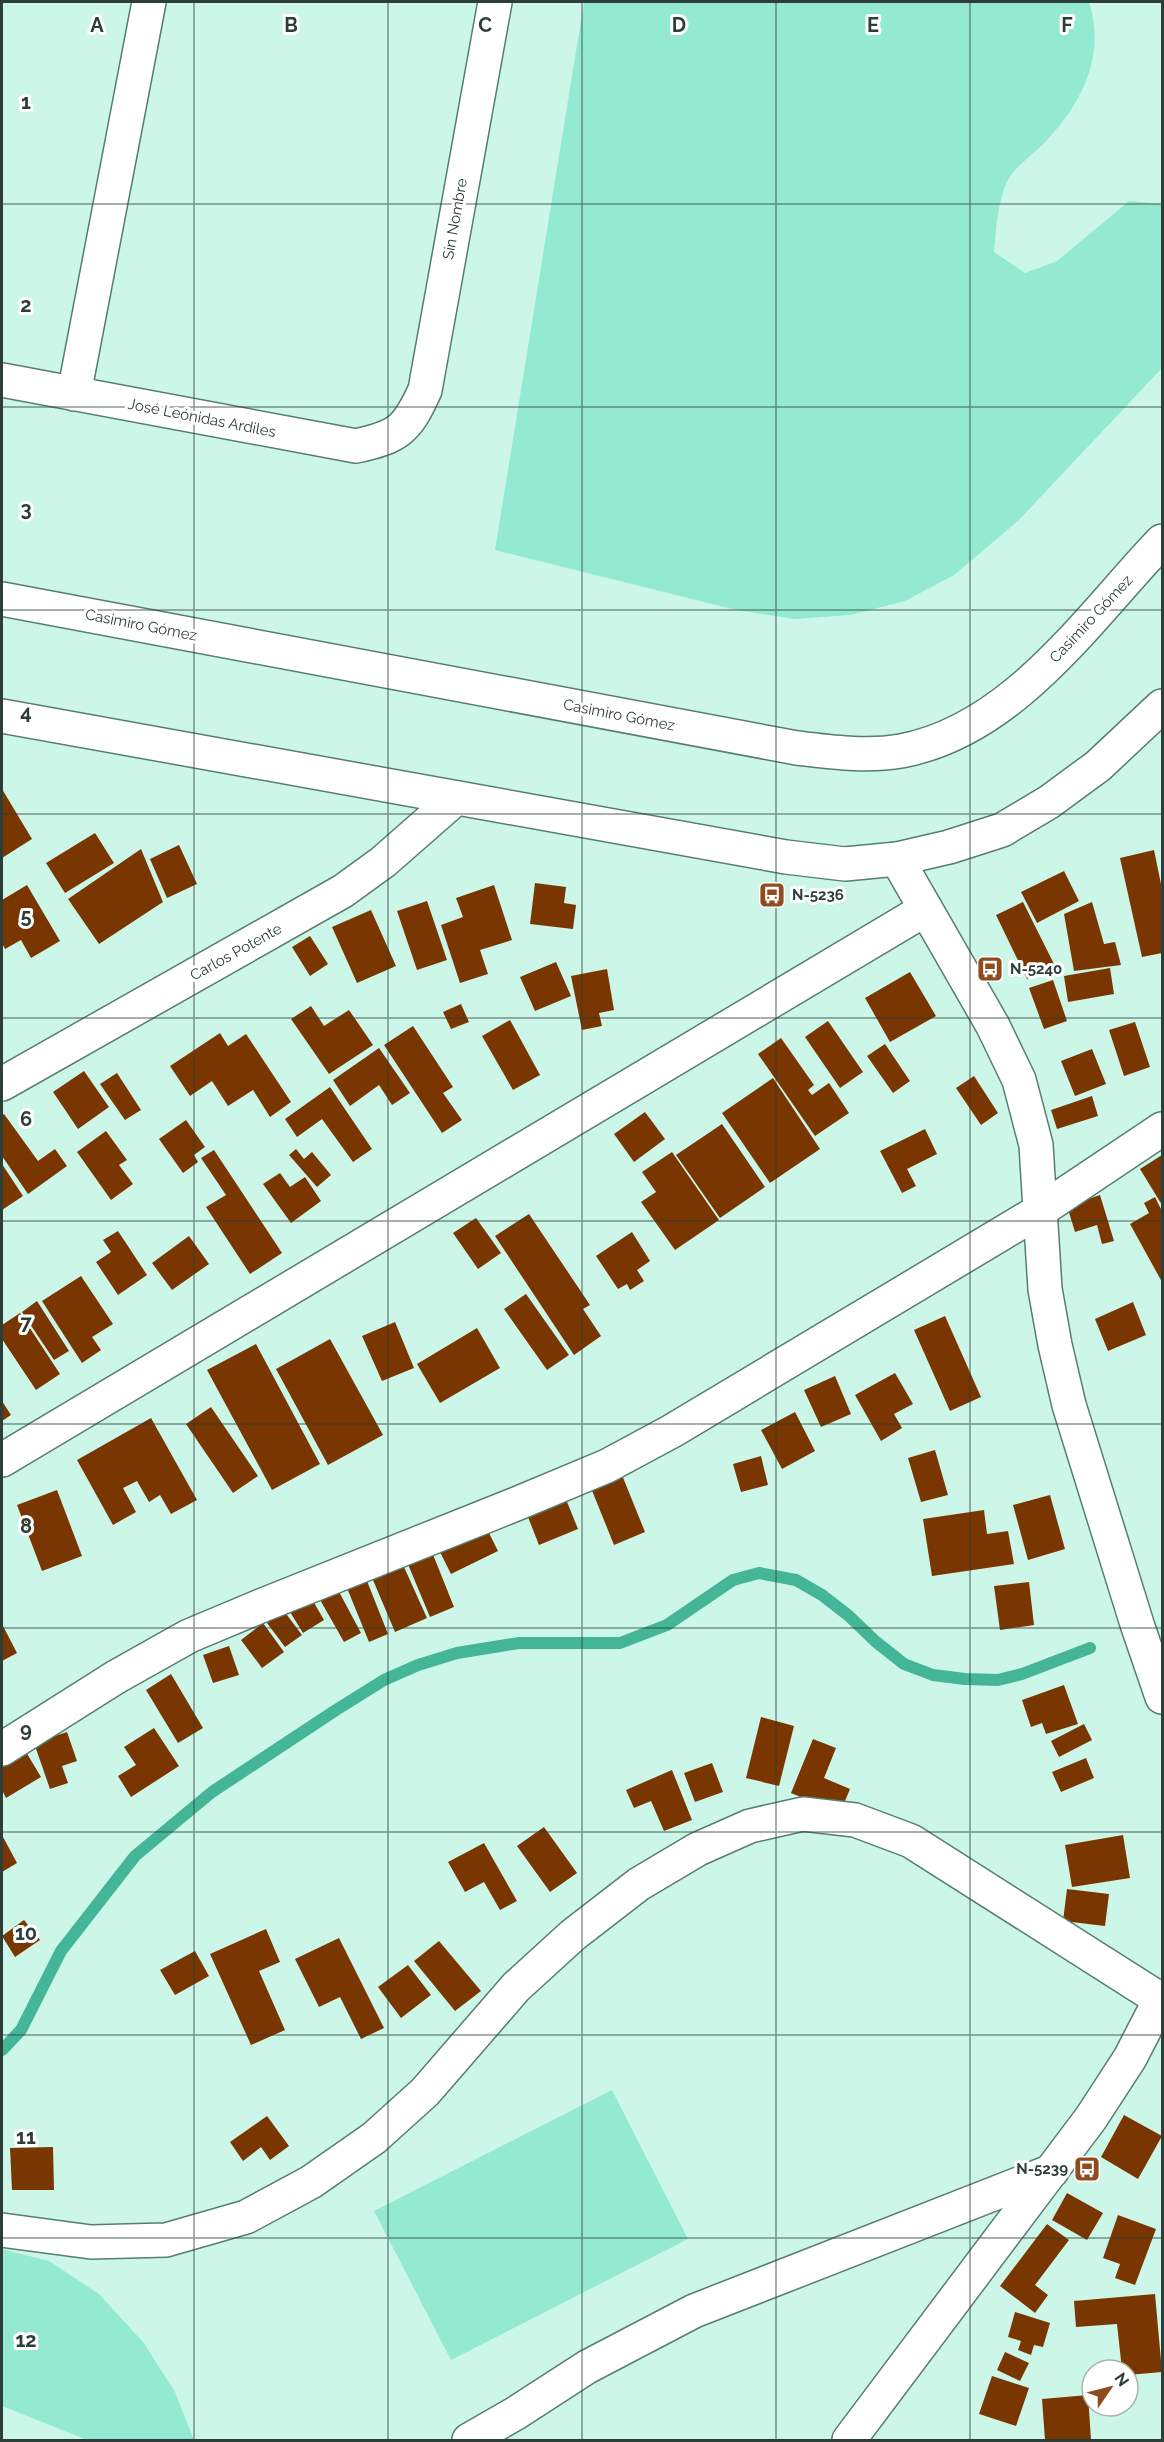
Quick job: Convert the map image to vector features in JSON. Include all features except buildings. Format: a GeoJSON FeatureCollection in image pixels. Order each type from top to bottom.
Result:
{"type":"FeatureCollection","features":[{"type":"Feature","properties":{"kind":"street"},"geometry":{"type":"LineString","coordinates":[[74,393],[149,2]]}},
{"type":"Feature","properties":{"kind":"street","name":"Sin Nombre"},"geometry":{"type":"LineString","coordinates":[[400,431],[414,413],[424,390],[495,2]]}},
{"type":"Feature","properties":{"kind":"street","name":"José Leónidas Ardiles"},"geometry":{"type":"LineString","coordinates":[[2,380],[356,446],[382,441],[400,431]]}},
{"type":"Feature","properties":{"kind":"street","name":"Casimiro Gómez"},"geometry":{"type":"LineString","coordinates":[[2,599],[786,746],[852,755],[902,751],[949,736],[999,707],[1041,672],[1161,545]]}},
{"type":"Feature","properties":{"kind":"street"},"geometry":{"type":"LineString","coordinates":[[2,716],[786,857],[845,864],[897,860],[1002,830],[1050,802],[1098,766],[1162,706]]}},
{"type":"Feature","properties":{"kind":"street","name":"Carlos Potente"},"geometry":{"type":"LineString","coordinates":[[2,1084],[343,891],[383,862],[456,798]]}},
{"type":"Feature","properties":{"kind":"street"},"geometry":{"type":"LineString","coordinates":[[897,860],[993,1026],[1019,1080],[1036,1145],[1045,1289],[1055,1345],[1069,1405],[1162,1697]]}},
{"type":"Feature","properties":{"kind":"street"},"geometry":{"type":"LineString","coordinates":[[2,1460],[926,909]]}},
{"type":"Feature","properties":{"kind":"street"},"geometry":{"type":"LineString","coordinates":[[2,1749],[116,1677],[189,1636],[607,1466],[672,1431],[1041,1210],[1162,1129]]}},
{"type":"Feature","properties":{"kind":"street"},"geometry":{"type":"LineString","coordinates":[[2,2230],[91,2241],[166,2240],[246,2217],[311,2182],[374,2138],[424,2092],[516,1987],[573,1935],[639,1884],[698,1849],[750,1826],[803,1814],[855,1821],[911,1841],[1162,2002],[1130,2058],[1091,2118],[849,2440]]}},
{"type":"Feature","properties":{"kind":"street"},"geometry":{"type":"LineString","coordinates":[[469,2440],[587,2367],[694,2311],[1052,2171]]}},
{"type":"Feature","properties":{"kind":"green space"},"geometry":{"type":"Polygon","coordinates":[[[584,2],[1089,2],[1094,22],[1095,40],[1088,76],[1081,93],[1060,125],[1008,180],[1000,205],[994,252],[1025,273],[1057,261],[1129,201],[1162,204],[1162,368],[1018,521],[954,575],[905,601],[850,615],[795,619],[736,610],[495,550],[584,2]]]}},
{"type":"Feature","properties":{"kind":"green space"},"geometry":{"type":"Polygon","coordinates":[[[612,2090],[688,2239],[451,2360],[374,2211],[612,2090]]]}},
{"type":"Feature","properties":{"kind":"green space"},"geometry":{"type":"Polygon","coordinates":[[[2,2249],[49,2261],[99,2294],[143,2342],[175,2392],[194,2440],[87,2440],[2,2406],[2,2249]]]}},
{"type":"Feature","properties":{"kind":"waterway"},"geometry":{"type":"LineString","coordinates":[[2,2050],[21,2030],[61,1951],[135,1856],[212,1792],[384,1680],[418,1665],[457,1653],[519,1643],[620,1643],[667,1625],[733,1580],[759,1573],[796,1580],[822,1595],[904,1664],[933,1675],[998,1680],[1022,1674],[1090,1648]]}},
{"type":"Feature","properties":{"kind":"place","name":"N-5236"},"geometry":{"type":"Point","coordinates":[772,895]}},
{"type":"Feature","properties":{"kind":"place","name":"N-5240"},"geometry":{"type":"Point","coordinates":[990,969]}},
{"type":"Feature","properties":{"kind":"place","name":"N-5239"},"geometry":{"type":"Point","coordinates":[1087,2169]}}]}
